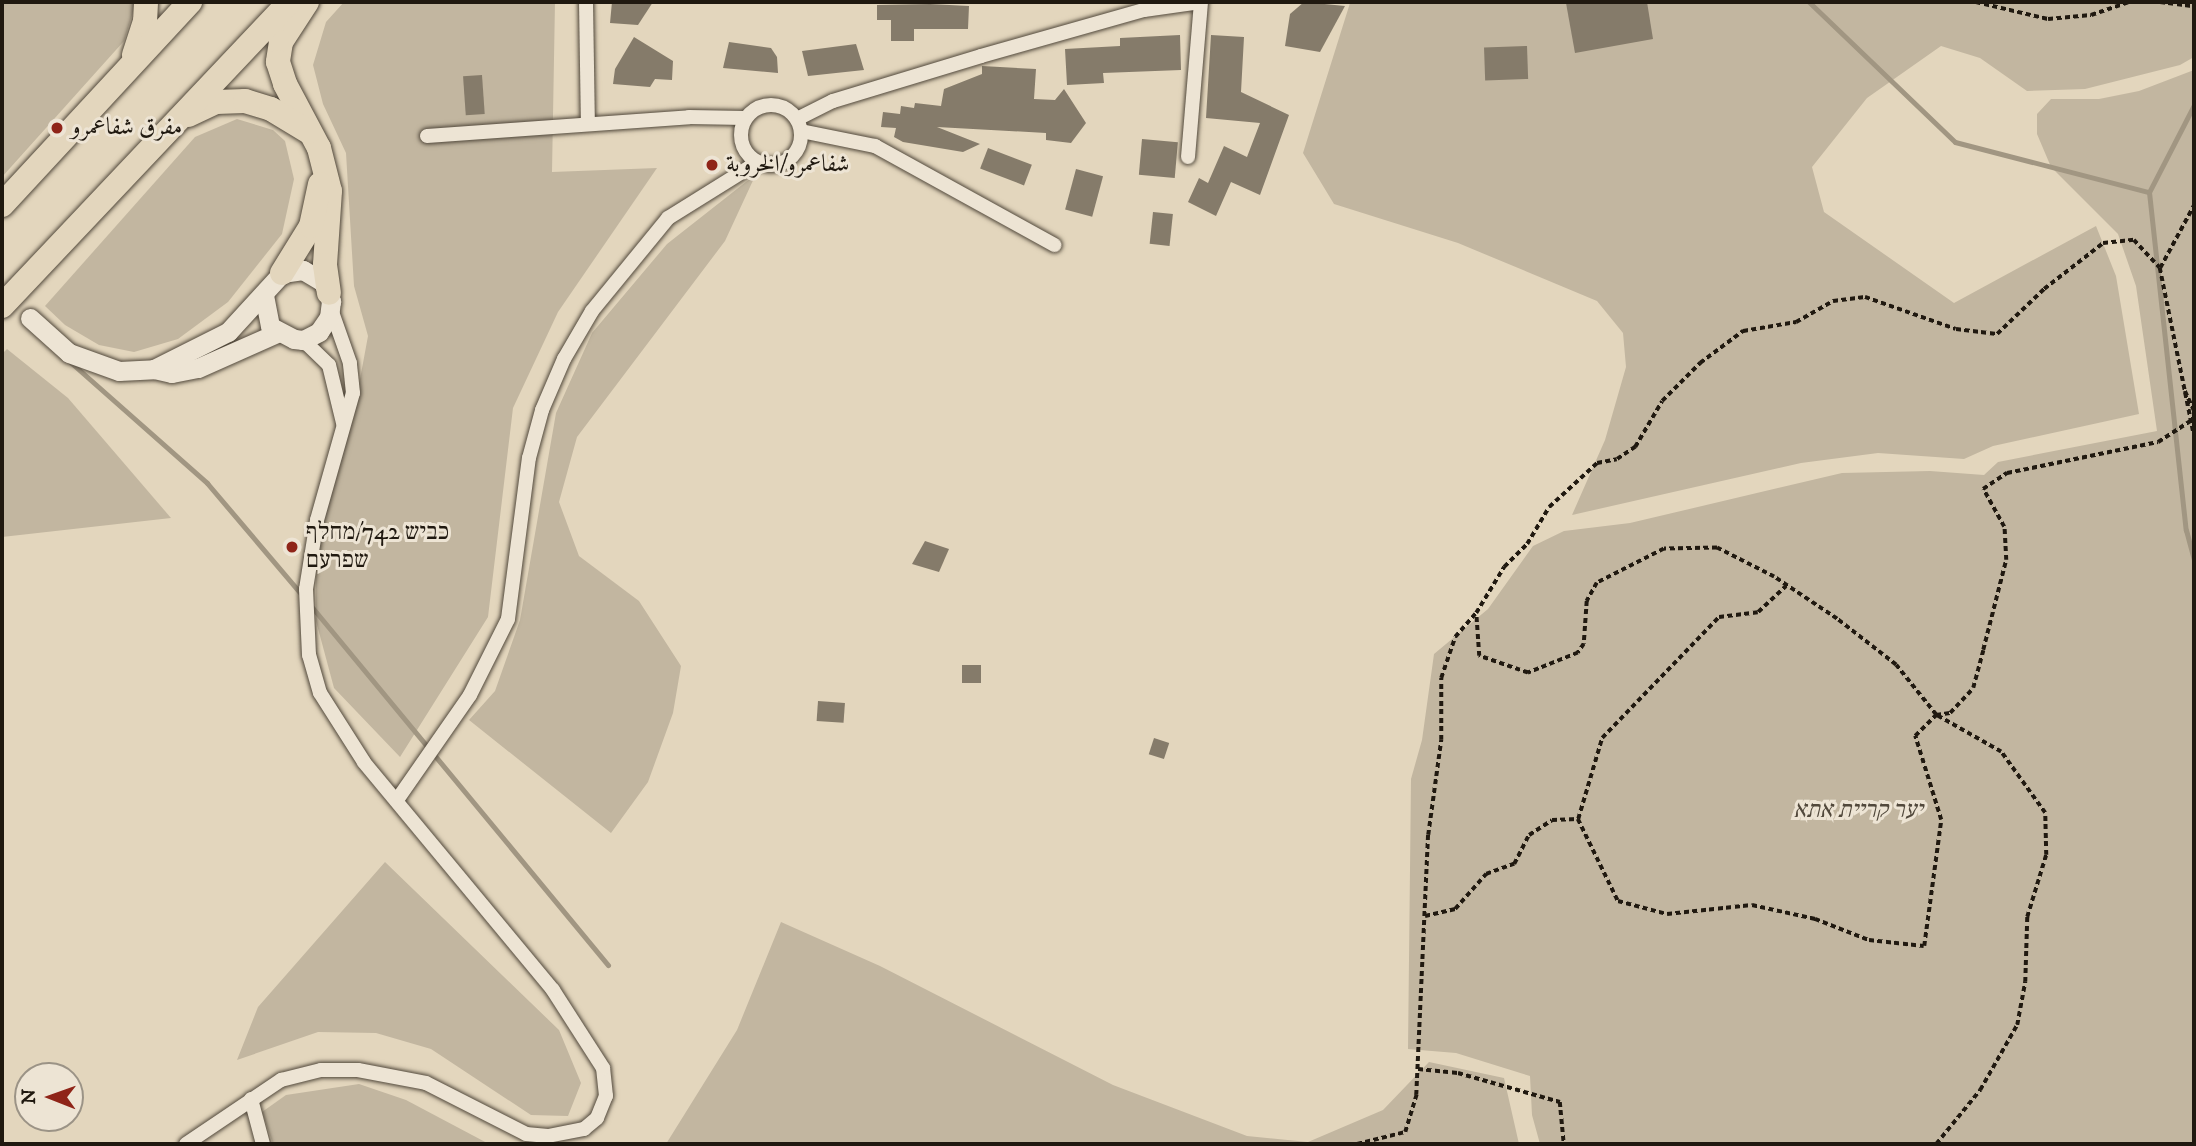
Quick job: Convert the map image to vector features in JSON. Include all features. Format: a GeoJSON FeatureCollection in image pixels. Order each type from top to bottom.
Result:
{"type":"FeatureCollection","features":[{"type":"Feature","properties":{"kind":"highway"},"geometry":{"type":"LineString","coordinates":[[128,69],[145,22],[146,2]]}},
{"type":"Feature","properties":{"kind":"highway"},"geometry":{"type":"LineString","coordinates":[[2,205],[190,2]]}},
{"type":"Feature","properties":{"kind":"highway"},"geometry":{"type":"LineString","coordinates":[[2,306],[135,161],[289,2]]}},
{"type":"Feature","properties":{"kind":"highway"},"geometry":{"type":"LineString","coordinates":[[307,2],[281,42],[278,62],[312,134],[325,173],[331,209],[325,254],[330,301]]}},
{"type":"Feature","properties":{"kind":"highway"},"geometry":{"type":"LineString","coordinates":[[135,161],[180,120],[216,102],[259,104],[312,134]]}},
{"type":"Feature","properties":{"kind":"highway"},"geometry":{"type":"LineString","coordinates":[[282,273],[311,226],[325,173]]}},
{"type":"Feature","properties":{"kind":"street"},"geometry":{"type":"LineString","coordinates":[[586,2],[588,124]]}},
{"type":"Feature","properties":{"kind":"street"},"geometry":{"type":"LineString","coordinates":[[397,800],[470,695],[508,619],[529,458],[542,410],[564,359],[600,300],[668,218],[758,163],[776,164],[792,156],[799,125],[833,101],[1144,6],[1200,2],[1188,157]]}},
{"type":"Feature","properties":{"kind":"street"},"geometry":{"type":"LineString","coordinates":[[427,136],[588,124],[745,118],[771,104],[790,111],[799,125],[875,146],[1055,245]]}},
{"type":"Feature","properties":{"kind":"street"},"geometry":{"type":"LineString","coordinates":[[745,118],[743,148],[758,163]]}},
{"type":"Feature","properties":{"kind":"street"},"geometry":{"type":"LineString","coordinates":[[154,369],[228,331],[282,273],[303,270],[314,275],[330,301],[353,377],[350,408],[343,424],[317,520],[306,589],[309,655],[320,693],[364,762],[553,990],[603,1068],[606,1096],[597,1118],[569,1134],[526,1134],[426,1083],[358,1070],[321,1070],[281,1080],[186,1144]]}},
{"type":"Feature","properties":{"kind":"street"},"geometry":{"type":"LineString","coordinates":[[264,295],[264,317],[277,333],[303,340],[329,365],[343,424]]}},
{"type":"Feature","properties":{"kind":"street"},"geometry":{"type":"LineString","coordinates":[[303,340],[325,325],[330,301]]}},
{"type":"Feature","properties":{"kind":"street"},"geometry":{"type":"LineString","coordinates":[[30,318],[86,362],[119,371],[154,369],[172,373],[198,368],[277,333]]}},
{"type":"Feature","properties":{"kind":"street"},"geometry":{"type":"LineString","coordinates":[[251,1099],[264,1144]]}},
{"type":"Feature","properties":{"kind":"path"},"geometry":{"type":"LineString","coordinates":[[1976,2],[2048,19],[2091,15],[2128,2]]}},
{"type":"Feature","properties":{"kind":"path"},"geometry":{"type":"LineString","coordinates":[[2160,2],[2194,6]]}},
{"type":"Feature","properties":{"kind":"path"},"geometry":{"type":"LineString","coordinates":[[2160,268],[2194,205]]}},
{"type":"Feature","properties":{"kind":"path"},"geometry":{"type":"LineString","coordinates":[[1357,1144],[1405,1132],[1416,1095],[1428,835],[1441,740],[1441,678],[1455,637],[1476,613],[1504,567],[1527,544],[1549,508],[1597,463],[1617,459],[1635,447],[1662,401],[1700,363],[1743,331],[1796,322],[1833,301],[1865,297],[1987,336],[1997,334],[2043,289],[2103,243],[2133,240],[2160,268],[2194,435]]}},
{"type":"Feature","properties":{"kind":"path"},"geometry":{"type":"LineString","coordinates":[[2183,386],[2194,410]]}},
{"type":"Feature","properties":{"kind":"path"},"geometry":{"type":"LineString","coordinates":[[1787,586],[1758,612],[1719,617],[1602,738],[1577,819],[1618,901],[1667,914],[1752,905],[1815,919],[1869,940],[1924,946],[1941,820],[1915,736],[1937,715],[1950,713],[1973,688],[2006,560],[2004,527],[1983,489],[2007,473],[2158,442],[2190,421]]}},
{"type":"Feature","properties":{"kind":"path"},"geometry":{"type":"LineString","coordinates":[[1476,613],[1479,656],[1528,673],[1578,653],[1584,644],[1587,601],[1597,583],[1664,549],[1717,548],[1787,586],[1896,665],[1937,715],[2001,752],[2045,813],[2046,855],[2027,917],[2025,982],[2017,1024],[1980,1090],[1936,1144]]}},
{"type":"Feature","properties":{"kind":"path"},"geometry":{"type":"LineString","coordinates":[[1425,916],[1455,909],[1486,874],[1514,864],[1529,835],[1552,820],[1577,819]]}},
{"type":"Feature","properties":{"kind":"path"},"geometry":{"type":"LineString","coordinates":[[1418,1069],[1458,1073],[1560,1102],[1564,1144]]}},
{"type":"Feature","properties":{"kind":"green space"},"geometry":{"type":"Polygon","coordinates":[[[2,2],[136,2],[124,41],[2,177],[2,2]]]}},
{"type":"Feature","properties":{"kind":"green space"},"geometry":{"type":"Polygon","coordinates":[[[344,2],[555,2],[552,172],[657,168],[558,312],[513,408],[488,617],[400,757],[334,688],[316,621],[316,541],[356,401],[368,336],[354,286],[346,153],[323,104],[313,65],[326,22],[344,2]]]}},
{"type":"Feature","properties":{"kind":"green space"},"geometry":{"type":"Polygon","coordinates":[[[2194,2],[2194,57],[2180,65],[2085,89],[2027,91],[1980,58],[1941,46],[1867,98],[1812,167],[1824,212],[1954,303],[2096,226],[2116,276],[2139,414],[1993,446],[1964,459],[1878,453],[1801,463],[1572,515],[1605,440],[1626,367],[1623,333],[1597,301],[1458,243],[1334,204],[1303,153],[1350,3],[2194,2]]]}},
{"type":"Feature","properties":{"kind":"green space","name":"יער קריית אתא"},"geometry":{"type":"Polygon","coordinates":[[[2194,70],[2194,1144],[1540,1144],[1532,1115],[1530,1076],[1456,1053],[1408,1049],[1411,779],[1422,740],[1434,654],[1488,609],[1533,546],[1564,531],[1630,523],[1842,473],[1930,471],[1984,475],[1998,462],[2157,431],[2136,286],[2118,234],[2051,167],[2037,134],[2037,114],[2051,99],[2099,99],[2139,91],[2194,70]]]}},
{"type":"Feature","properties":{"kind":"green space"},"geometry":{"type":"Polygon","coordinates":[[[237,119],[273,130],[285,141],[294,179],[282,234],[228,302],[178,339],[134,352],[99,345],[65,325],[45,306],[195,137],[237,119]]]}},
{"type":"Feature","properties":{"kind":"green space"},"geometry":{"type":"Polygon","coordinates":[[[756,174],[725,241],[577,437],[559,502],[579,556],[639,601],[681,666],[673,713],[648,782],[611,833],[469,720],[495,691],[520,620],[556,413],[592,333],[667,244],[756,174]]]}},
{"type":"Feature","properties":{"kind":"green space"},"geometry":{"type":"Polygon","coordinates":[[[7,349],[68,398],[171,518],[2,537],[2,354],[7,349]]]}},
{"type":"Feature","properties":{"kind":"green space"},"geometry":{"type":"Polygon","coordinates":[[[385,862],[559,1030],[581,1083],[568,1116],[531,1115],[431,1049],[376,1033],[318,1032],[237,1060],[258,1007],[385,862]]]}},
{"type":"Feature","properties":{"kind":"green space"},"geometry":{"type":"Polygon","coordinates":[[[781,922],[880,966],[1113,1085],[1247,1136],[1308,1142],[1383,1110],[1429,1062],[1504,1078],[1519,1144],[666,1144],[737,1030],[781,922]]]}},
{"type":"Feature","properties":{"kind":"green space"},"geometry":{"type":"Polygon","coordinates":[[[359,1084],[406,1100],[489,1144],[273,1144],[262,1112],[286,1095],[359,1084]]]}},
{"type":"Feature","properties":{"kind":"building"},"geometry":{"type":"Polygon","coordinates":[[[612,2],[653,2],[638,25],[610,23],[612,2]]]}},
{"type":"Feature","properties":{"kind":"building"},"geometry":{"type":"Polygon","coordinates":[[[1304,2],[1345,6],[1320,52],[1285,46],[1290,14],[1304,2]]]}},
{"type":"Feature","properties":{"kind":"building"},"geometry":{"type":"Polygon","coordinates":[[[1647,2],[1653,39],[1575,53],[1566,3],[1647,2]]]}},
{"type":"Feature","properties":{"kind":"building"},"geometry":{"type":"Polygon","coordinates":[[[877,5],[969,6],[968,29],[914,29],[914,41],[891,41],[891,20],[877,20],[877,5]]]}},
{"type":"Feature","properties":{"kind":"building"},"geometry":{"type":"Polygon","coordinates":[[[1180,35],[1181,70],[1103,73],[1104,83],[1067,85],[1065,49],[1120,46],[1120,38],[1180,35]]]}},
{"type":"Feature","properties":{"kind":"building"},"geometry":{"type":"Polygon","coordinates":[[[1211,35],[1244,37],[1241,92],[1289,115],[1260,195],[1231,182],[1216,216],[1188,202],[1199,178],[1208,183],[1224,146],[1247,157],[1260,123],[1206,118],[1211,35]]]}},
{"type":"Feature","properties":{"kind":"building"},"geometry":{"type":"Polygon","coordinates":[[[634,37],[673,61],[672,80],[655,79],[650,87],[613,84],[615,69],[634,37]]]}},
{"type":"Feature","properties":{"kind":"building"},"geometry":{"type":"Polygon","coordinates":[[[729,42],[771,48],[777,57],[778,73],[723,68],[729,42]]]}},
{"type":"Feature","properties":{"kind":"building"},"geometry":{"type":"Polygon","coordinates":[[[856,44],[864,70],[808,76],[802,51],[856,44]]]}},
{"type":"Feature","properties":{"kind":"building"},"geometry":{"type":"Polygon","coordinates":[[[1527,46],[1528,79],[1485,80],[1484,48],[1527,46]]]}},
{"type":"Feature","properties":{"kind":"building"},"geometry":{"type":"Polygon","coordinates":[[[982,66],[1036,69],[1034,99],[1055,100],[1064,89],[1086,123],[1071,143],[1046,140],[1046,133],[937,127],[980,144],[963,152],[903,142],[894,137],[896,128],[881,127],[883,112],[900,114],[901,106],[914,108],[915,103],[941,106],[944,89],[982,74],[982,66]]]}},
{"type":"Feature","properties":{"kind":"building"},"geometry":{"type":"Polygon","coordinates":[[[482,75],[485,114],[466,115],[463,76],[482,75]]]}},
{"type":"Feature","properties":{"kind":"building"},"geometry":{"type":"Polygon","coordinates":[[[1142,139],[1178,142],[1175,178],[1139,175],[1142,139]]]}},
{"type":"Feature","properties":{"kind":"building"},"geometry":{"type":"Polygon","coordinates":[[[988,148],[1032,165],[1024,185],[980,169],[988,148]]]}},
{"type":"Feature","properties":{"kind":"building"},"geometry":{"type":"Polygon","coordinates":[[[1076,169],[1103,176],[1092,217],[1065,210],[1076,169]]]}},
{"type":"Feature","properties":{"kind":"building"},"geometry":{"type":"Polygon","coordinates":[[[1153,212],[1173,214],[1170,246],[1150,244],[1153,212]]]}},
{"type":"Feature","properties":{"kind":"building"},"geometry":{"type":"Polygon","coordinates":[[[925,541],[949,549],[939,572],[912,564],[925,541]]]}},
{"type":"Feature","properties":{"kind":"building"},"geometry":{"type":"Polygon","coordinates":[[[962,665],[981,665],[981,683],[962,683],[962,665]]]}},
{"type":"Feature","properties":{"kind":"building"},"geometry":{"type":"Polygon","coordinates":[[[818,701],[845,703],[844,723],[817,721],[818,701]]]}},
{"type":"Feature","properties":{"kind":"building"},"geometry":{"type":"Polygon","coordinates":[[[1154,738],[1169,743],[1164,759],[1149,754],[1154,738]]]}},
{"type":"Feature","properties":{"kind":"waterway"},"geometry":{"type":"LineString","coordinates":[[1809,2],[1955,142],[2149,192]]}},
{"type":"Feature","properties":{"kind":"waterway"},"geometry":{"type":"LineString","coordinates":[[2194,105],[2149,192],[2186,530],[2194,560]]}},
{"type":"Feature","properties":{"kind":"waterway"},"geometry":{"type":"LineString","coordinates":[[68,360],[207,483],[303,596]]}},
{"type":"Feature","properties":{"kind":"waterway"},"geometry":{"type":"LineString","coordinates":[[311,606],[608,965]]}},
{"type":"Feature","properties":{"kind":"place","name":"مفرق شفاعمرو"},"geometry":{"type":"Point","coordinates":[57,128]}},
{"type":"Feature","properties":{"kind":"place","name":"شفاعمرو/الخروبة"},"geometry":{"type":"Point","coordinates":[712,165]}},
{"type":"Feature","properties":{"kind":"place","name":"כביש 742/מחלף שפרעם"},"geometry":{"type":"Point","coordinates":[292,547]}}]}
